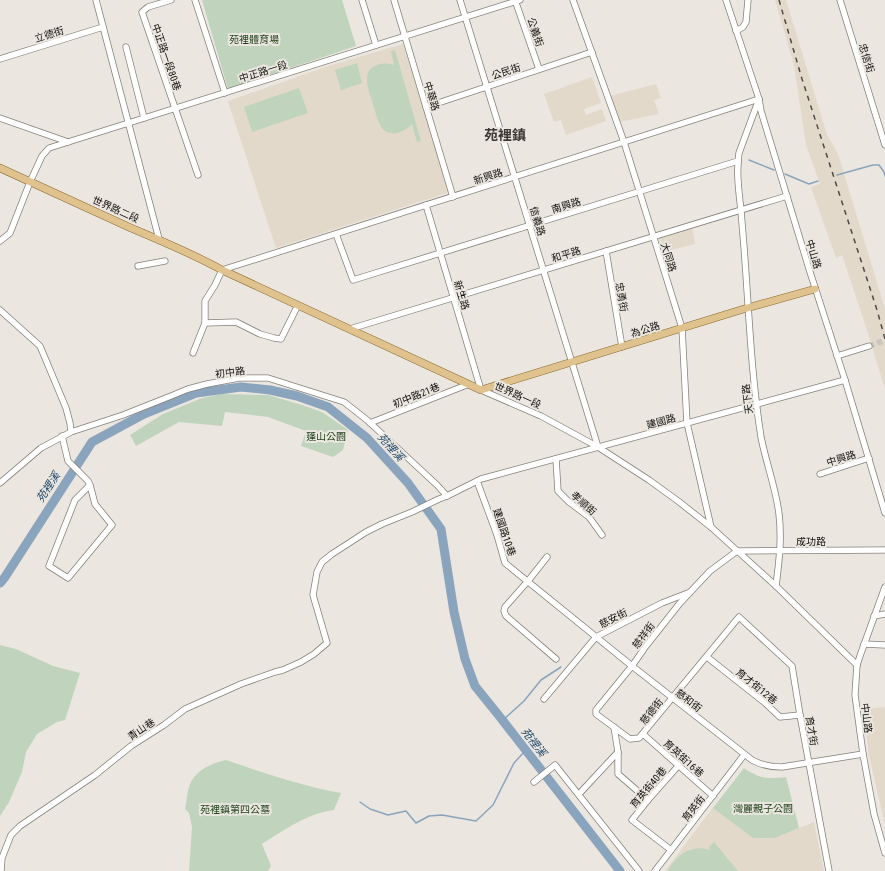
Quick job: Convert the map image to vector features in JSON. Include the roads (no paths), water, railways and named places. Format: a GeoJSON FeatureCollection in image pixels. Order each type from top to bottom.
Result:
{"type":"FeatureCollection","features":[{"type":"Feature","properties":{"kind":"main road","name":"世界路二段"},"geometry":{"type":"LineString","coordinates":[[0,168],[204,260],[222,270]]}},
{"type":"Feature","properties":{"kind":"main road","name":"世界路一段"},"geometry":{"type":"LineString","coordinates":[[222,270],[481,390]]}},
{"type":"Feature","properties":{"kind":"main road","name":"為公路"},"geometry":{"type":"LineString","coordinates":[[481,390],[747,308],[815,289]]}},
{"type":"Feature","properties":{"kind":"street"},"geometry":{"type":"LineString","coordinates":[[96,0],[158,239]]}},
{"type":"Feature","properties":{"kind":"street","name":"中正路一段80巷"},"geometry":{"type":"LineString","coordinates":[[171,0],[148,7],[142,12],[198,175]]}},
{"type":"Feature","properties":{"kind":"street"},"geometry":{"type":"LineString","coordinates":[[195,0],[225,93]]}},
{"type":"Feature","properties":{"kind":"street"},"geometry":{"type":"LineString","coordinates":[[362,0],[376,45]]}},
{"type":"Feature","properties":{"kind":"street","name":"中華路"},"geometry":{"type":"LineString","coordinates":[[394,0],[453,197]]}},
{"type":"Feature","properties":{"kind":"street","name":"信義路"},"geometry":{"type":"LineString","coordinates":[[460,0],[598,447]]}},
{"type":"Feature","properties":{"kind":"street","name":"中正路一段"},"geometry":{"type":"LineString","coordinates":[[0,241],[10,233],[30,182],[42,156],[49,148],[517,0]]}},
{"type":"Feature","properties":{"kind":"street","name":"公義街"},"geometry":{"type":"LineString","coordinates":[[517,0],[539,69]]}},
{"type":"Feature","properties":{"kind":"street","name":"大同路"},"geometry":{"type":"LineString","coordinates":[[573,0],[624,142],[682,328],[687,423],[711,527]]}},
{"type":"Feature","properties":{"kind":"street","name":"中山路"},"geometry":{"type":"LineString","coordinates":[[726,0],[759,99],[761,111],[815,289],[845,380],[885,513]]}},
{"type":"Feature","properties":{"kind":"street"},"geometry":{"type":"LineString","coordinates":[[736,31],[743,28],[746,22],[748,0]]}},
{"type":"Feature","properties":{"kind":"street","name":"忠信街"},"geometry":{"type":"LineString","coordinates":[[840,0],[885,145]]}},
{"type":"Feature","properties":{"kind":"street","name":"立德街"},"geometry":{"type":"LineString","coordinates":[[0,59],[103,27]]}},
{"type":"Feature","properties":{"kind":"street"},"geometry":{"type":"LineString","coordinates":[[126,47],[144,118]]}},
{"type":"Feature","properties":{"kind":"street","name":"公民街"},"geometry":{"type":"LineString","coordinates":[[426,107],[592,52]]}},
{"type":"Feature","properties":{"kind":"street","name":"新興路"},"geometry":{"type":"LineString","coordinates":[[222,270],[759,99]]}},
{"type":"Feature","properties":{"kind":"street","name":"天下路"},"geometry":{"type":"LineString","coordinates":[[759,99],[739,153],[738,192],[741,210],[747,308],[756,404],[763,445],[779,513],[780,550],[776,586]]}},
{"type":"Feature","properties":{"kind":"street"},"geometry":{"type":"LineString","coordinates":[[0,118],[68,142]]}},
{"type":"Feature","properties":{"kind":"street","name":"南興路"},"geometry":{"type":"LineString","coordinates":[[336,234],[353,280],[738,161]]}},
{"type":"Feature","properties":{"kind":"street","name":"和平路"},"geometry":{"type":"LineString","coordinates":[[350,329],[787,196]]}},
{"type":"Feature","properties":{"kind":"street","name":"新生路"},"geometry":{"type":"LineString","coordinates":[[426,205],[481,390]]}},
{"type":"Feature","properties":{"kind":"street","name":"忠勇街"},"geometry":{"type":"LineString","coordinates":[[606,251],[622,347]]}},
{"type":"Feature","properties":{"kind":"street"},"geometry":{"type":"LineString","coordinates":[[138,266],[165,261]]}},
{"type":"Feature","properties":{"kind":"street"},"geometry":{"type":"LineString","coordinates":[[193,353],[204,323],[205,301],[222,270]]}},
{"type":"Feature","properties":{"kind":"street"},"geometry":{"type":"LineString","coordinates":[[204,323],[236,322],[260,334],[281,339],[298,305]]}},
{"type":"Feature","properties":{"kind":"street"},"geometry":{"type":"LineString","coordinates":[[0,310],[40,346],[66,408],[71,432]]}},
{"type":"Feature","properties":{"kind":"street"},"geometry":{"type":"LineString","coordinates":[[837,356],[868,346]]}},
{"type":"Feature","properties":{"kind":"street","name":"初中路"},"geometry":{"type":"LineString","coordinates":[[0,483],[41,448],[71,432],[122,415],[188,389],[239,378],[268,378],[344,402],[370,423],[447,496]]}},
{"type":"Feature","properties":{"kind":"street","name":"建國路"},"geometry":{"type":"LineString","coordinates":[[328,643],[313,595],[317,572],[322,562],[366,532],[479,480],[845,380]]}},
{"type":"Feature","properties":{"kind":"street","name":"初中路21巷"},"geometry":{"type":"LineString","coordinates":[[370,423],[469,384]]}},
{"type":"Feature","properties":{"kind":"street","name":"世界路一段"},"geometry":{"type":"LineString","coordinates":[[481,390],[542,416],[598,447],[649,480],[711,527],[776,586]]}},
{"type":"Feature","properties":{"kind":"street"},"geometry":{"type":"LineString","coordinates":[[62,436],[68,461],[89,483],[95,504],[112,525],[68,578],[49,566],[76,500],[89,483]]}},
{"type":"Feature","properties":{"kind":"street","name":"中興路"},"geometry":{"type":"LineString","coordinates":[[820,474],[869,458]]}},
{"type":"Feature","properties":{"kind":"street","name":"孝順街"},"geometry":{"type":"LineString","coordinates":[[556,459],[558,491],[589,517],[602,535]]}},
{"type":"Feature","properties":{"kind":"street","name":"建國路10巷"},"geometry":{"type":"LineString","coordinates":[[479,480],[505,563],[528,581]]}},
{"type":"Feature","properties":{"kind":"street","name":"成功路"},"geometry":{"type":"LineString","coordinates":[[737,551],[885,550]]}},
{"type":"Feature","properties":{"kind":"street","name":"慈祥街"},"geometry":{"type":"LineString","coordinates":[[596,714],[596,710],[680,603],[710,571],[737,551]]}},
{"type":"Feature","properties":{"kind":"street"},"geometry":{"type":"LineString","coordinates":[[547,557],[505,607],[504,611],[506,616],[556,659]]}},
{"type":"Feature","properties":{"kind":"street","name":"慈和街"},"geometry":{"type":"LineString","coordinates":[[528,581],[672,699],[744,755],[759,764],[771,767],[782,767],[863,754]]}},
{"type":"Feature","properties":{"kind":"street"},"geometry":{"type":"LineString","coordinates":[[776,586],[857,665]]}},
{"type":"Feature","properties":{"kind":"street","name":"中山路"},"geometry":{"type":"LineString","coordinates":[[885,587],[857,665],[855,694],[863,754],[874,814],[885,853]]}},
{"type":"Feature","properties":{"kind":"street","name":"慈安街"},"geometry":{"type":"LineString","coordinates":[[544,699],[596,637],[662,603],[690,592]]}},
{"type":"Feature","properties":{"kind":"street"},"geometry":{"type":"LineString","coordinates":[[874,616],[885,614]]}},
{"type":"Feature","properties":{"kind":"street","name":"慈德街"},"geometry":{"type":"LineString","coordinates":[[596,714],[630,739],[639,738],[644,734],[739,617]]}},
{"type":"Feature","properties":{"kind":"street","name":"育才街"},"geometry":{"type":"LineString","coordinates":[[739,617],[792,666],[829,871]]}},
{"type":"Feature","properties":{"kind":"street","name":"青山巷"},"geometry":{"type":"LineString","coordinates":[[1,871],[2,858],[11,835],[20,826],[95,775],[131,746],[185,709],[241,684],[284,670],[301,662],[328,643]]}},
{"type":"Feature","properties":{"kind":"street"},"geometry":{"type":"LineString","coordinates":[[864,644],[885,644]]}},
{"type":"Feature","properties":{"kind":"street","name":"育才街12巷"},"geometry":{"type":"LineString","coordinates":[[706,657],[764,702],[780,717],[800,716]]}},
{"type":"Feature","properties":{"kind":"street"},"geometry":{"type":"LineString","coordinates":[[614,727],[618,752],[618,774],[648,800]]}},
{"type":"Feature","properties":{"kind":"street","name":"育英街16巷"},"geometry":{"type":"LineString","coordinates":[[644,734],[713,796]]}},
{"type":"Feature","properties":{"kind":"street"},"geometry":{"type":"LineString","coordinates":[[579,794],[618,752]]}},
{"type":"Feature","properties":{"kind":"street","name":"育英街"},"geometry":{"type":"LineString","coordinates":[[655,871],[744,755]]}},
{"type":"Feature","properties":{"kind":"street"},"geometry":{"type":"LineString","coordinates":[[534,782],[555,765],[639,871]]}},
{"type":"Feature","properties":{"kind":"street","name":"育英街40巷"},"geometry":{"type":"LineString","coordinates":[[671,850],[632,820],[679,765]]}},
{"type":"Feature","properties":{"kind":"waterway"},"geometry":{"type":"LineString","coordinates":[[749,160],[774,170]]}},
{"type":"Feature","properties":{"kind":"waterway"},"geometry":{"type":"LineString","coordinates":[[837,175],[873,165],[879,165],[885,176]]}},
{"type":"Feature","properties":{"kind":"waterway"},"geometry":{"type":"LineString","coordinates":[[785,174],[809,184],[818,181]]}},
{"type":"Feature","properties":{"kind":"waterway","name":"苑裡溪"},"geometry":{"type":"LineString","coordinates":[[0,583],[92,442],[144,414],[196,393],[241,387],[270,390],[297,396],[328,407],[367,438],[408,483],[441,529],[454,612],[465,659],[475,686],[620,871]]}},
{"type":"Feature","properties":{"kind":"waterway"},"geometry":{"type":"LineString","coordinates":[[503,720],[524,701],[541,680],[561,667]]}},
{"type":"Feature","properties":{"kind":"waterway"},"geometry":{"type":"LineString","coordinates":[[360,802],[370,809],[388,815],[406,811],[416,823],[429,816],[442,815],[476,821],[493,805],[514,763],[526,750]]}},
{"type":"Feature","properties":{"kind":"tunnel"},"geometry":{"type":"LineString","coordinates":[[869,346],[885,340]]}},
{"type":"Feature","properties":{"kind":"railway"},"geometry":{"type":"LineString","coordinates":[[779,0],[802,79],[885,339]]}},
{"type":"Feature","properties":{"kind":"district","name":"苑裡鎮"},"geometry":{"type":"Point","coordinates":[505,135]}},
{"type":"Feature","properties":{"kind":"park label","name":"苑裡體育場"},"geometry":{"type":"Point","coordinates":[254,39]}},
{"type":"Feature","properties":{"kind":"park label","name":"蓬山公園"},"geometry":{"type":"Point","coordinates":[326,436]}},
{"type":"Feature","properties":{"kind":"park label","name":"灣麗親子公園"},"geometry":{"type":"Point","coordinates":[763,808]}},
{"type":"Feature","properties":{"kind":"park label","name":"苑裡鎮第四公墓"},"geometry":{"type":"Point","coordinates":[235,809]}}]}
